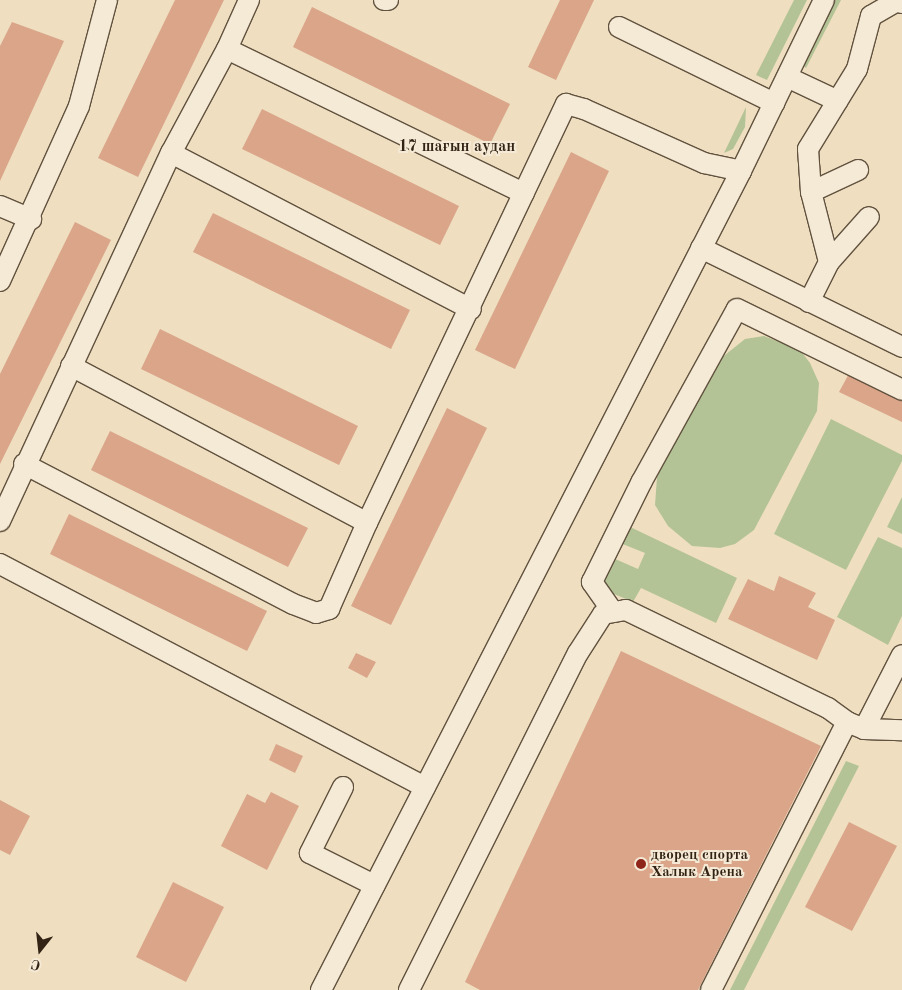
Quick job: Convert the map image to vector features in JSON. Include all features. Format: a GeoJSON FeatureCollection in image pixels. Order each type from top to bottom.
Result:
{"type":"FeatureCollection","features":[{"type":"Feature","properties":{"kind":"street"},"geometry":{"type":"LineString","coordinates":[[0,281],[31,219],[79,106],[107,0]]}},
{"type":"Feature","properties":{"kind":"street"},"geometry":{"type":"LineString","coordinates":[[0,521],[24,464],[170,153],[227,49],[249,0]]}},
{"type":"Feature","properties":{"kind":"street"},"geometry":{"type":"LineString","coordinates":[[320,990],[741,172],[824,0]]}},
{"type":"Feature","properties":{"kind":"street"},"geometry":{"type":"LineString","coordinates":[[829,262],[811,192],[808,149],[857,69],[871,16],[897,1],[902,3]]}},
{"type":"Feature","properties":{"kind":"street"},"geometry":{"type":"LineString","coordinates":[[619,27],[774,103]]}},
{"type":"Feature","properties":{"kind":"street"},"geometry":{"type":"LineString","coordinates":[[227,49],[524,193]]}},
{"type":"Feature","properties":{"kind":"street"},"geometry":{"type":"LineString","coordinates":[[786,77],[838,101]]}},
{"type":"Feature","properties":{"kind":"street"},"geometry":{"type":"LineString","coordinates":[[24,464],[316,613],[329,609],[367,523],[471,310],[566,104],[584,109],[704,163],[741,172]]}},
{"type":"Feature","properties":{"kind":"street"},"geometry":{"type":"LineString","coordinates":[[170,153],[471,310]]}},
{"type":"Feature","properties":{"kind":"street"},"geometry":{"type":"LineString","coordinates":[[811,192],[858,170]]}},
{"type":"Feature","properties":{"kind":"street"},"geometry":{"type":"LineString","coordinates":[[0,206],[31,219]]}},
{"type":"Feature","properties":{"kind":"street"},"geometry":{"type":"LineString","coordinates":[[808,302],[829,262],[869,217]]}},
{"type":"Feature","properties":{"kind":"street"},"geometry":{"type":"LineString","coordinates":[[702,248],[902,347]]}},
{"type":"Feature","properties":{"kind":"street"},"geometry":{"type":"LineString","coordinates":[[613,612],[592,582],[642,481],[737,308],[902,390]]}},
{"type":"Feature","properties":{"kind":"street"},"geometry":{"type":"LineString","coordinates":[[71,366],[367,523]]}},
{"type":"Feature","properties":{"kind":"street"},"geometry":{"type":"LineString","coordinates":[[0,564],[425,787]]}},
{"type":"Feature","properties":{"kind":"street"},"geometry":{"type":"LineString","coordinates":[[415,988],[578,653],[603,614],[626,610],[828,708],[856,726],[902,730]]}},
{"type":"Feature","properties":{"kind":"street"},"geometry":{"type":"LineString","coordinates":[[711,990],[856,726],[902,655]]}},
{"type":"Feature","properties":{"kind":"street"},"geometry":{"type":"LineString","coordinates":[[342,787],[310,854],[374,885]]}},
{"type":"Feature","properties":{"kind":"green space"},"geometry":{"type":"Polygon","coordinates":[[[794,0],[807,0],[767,80],[756,75],[794,0]]]}},
{"type":"Feature","properties":{"kind":"green space"},"geometry":{"type":"Polygon","coordinates":[[[832,0],[841,0],[806,68],[801,64],[832,0]]]}},
{"type":"Feature","properties":{"kind":"green space"},"geometry":{"type":"Polygon","coordinates":[[[746,107],[745,127],[733,149],[724,153],[746,107]]]}},
{"type":"Feature","properties":{"kind":"green space"},"geometry":{"type":"Polygon","coordinates":[[[764,336],[800,350],[810,363],[819,383],[817,411],[754,530],[735,544],[720,548],[692,546],[668,526],[655,505],[657,477],[715,363],[745,339],[764,336]]]}},
{"type":"Feature","properties":{"kind":"green space"},"geometry":{"type":"Polygon","coordinates":[[[831,419],[902,455],[902,461],[846,570],[774,534],[831,419]]]}},
{"type":"Feature","properties":{"kind":"green space"},"geometry":{"type":"Polygon","coordinates":[[[902,497],[902,534],[887,527],[902,497]]]}},
{"type":"Feature","properties":{"kind":"green space"},"geometry":{"type":"Polygon","coordinates":[[[626,525],[737,578],[716,623],[641,588],[633,602],[607,591],[601,581],[613,558],[638,569],[645,553],[620,543],[626,525]]]}},
{"type":"Feature","properties":{"kind":"green space"},"geometry":{"type":"Polygon","coordinates":[[[878,537],[902,548],[902,616],[888,645],[837,617],[878,537]]]}},
{"type":"Feature","properties":{"kind":"green space"},"geometry":{"type":"Polygon","coordinates":[[[846,761],[859,766],[744,990],[730,990],[846,761]]]}},
{"type":"Feature","properties":{"kind":"building"},"geometry":{"type":"Polygon","coordinates":[[[175,0],[224,0],[138,177],[98,158],[175,0]]]}},
{"type":"Feature","properties":{"kind":"building"},"geometry":{"type":"Polygon","coordinates":[[[560,0],[594,0],[556,80],[528,67],[560,0]]]}},
{"type":"Feature","properties":{"kind":"building"},"geometry":{"type":"Polygon","coordinates":[[[312,7],[510,104],[490,144],[293,47],[312,7]]]}},
{"type":"Feature","properties":{"kind":"building"},"geometry":{"type":"Polygon","coordinates":[[[12,22],[64,41],[0,181],[0,46],[12,22]]]}},
{"type":"Feature","properties":{"kind":"building"},"geometry":{"type":"Polygon","coordinates":[[[262,109],[459,206],[440,245],[242,149],[262,109]]]}},
{"type":"Feature","properties":{"kind":"building"},"geometry":{"type":"Polygon","coordinates":[[[571,152],[609,171],[515,369],[475,350],[571,152]]]}},
{"type":"Feature","properties":{"kind":"building"},"geometry":{"type":"Polygon","coordinates":[[[213,213],[410,310],[391,349],[193,252],[213,213]]]}},
{"type":"Feature","properties":{"kind":"building"},"geometry":{"type":"Polygon","coordinates":[[[75,222],[111,240],[0,464],[0,374],[75,222]]]}},
{"type":"Feature","properties":{"kind":"building"},"geometry":{"type":"Polygon","coordinates":[[[160,329],[358,426],[339,465],[141,369],[160,329]]]}},
{"type":"Feature","properties":{"kind":"building"},"geometry":{"type":"Polygon","coordinates":[[[851,370],[902,395],[902,422],[839,392],[851,370]]]}},
{"type":"Feature","properties":{"kind":"building"},"geometry":{"type":"Polygon","coordinates":[[[447,408],[487,428],[391,625],[351,606],[447,408]]]}},
{"type":"Feature","properties":{"kind":"building"},"geometry":{"type":"Polygon","coordinates":[[[110,431],[308,528],[288,567],[91,470],[110,431]]]}},
{"type":"Feature","properties":{"kind":"building"},"geometry":{"type":"Polygon","coordinates":[[[69,514],[267,611],[247,651],[50,554],[69,514]]]}},
{"type":"Feature","properties":{"kind":"building"},"geometry":{"type":"Polygon","coordinates":[[[779,576],[816,593],[808,607],[835,620],[817,660],[728,619],[748,579],[774,591],[779,576]]]}},
{"type":"Feature","properties":{"kind":"building","name":"дворец спорта Халык Арена"},"geometry":{"type":"Polygon","coordinates":[[[621,651],[821,746],[698,990],[480,990],[465,982],[621,651]]]}},
{"type":"Feature","properties":{"kind":"building"},"geometry":{"type":"Polygon","coordinates":[[[356,653],[376,662],[367,678],[348,668],[356,653]]]}},
{"type":"Feature","properties":{"kind":"building"},"geometry":{"type":"Polygon","coordinates":[[[276,744],[303,756],[295,773],[269,760],[276,744]]]}},
{"type":"Feature","properties":{"kind":"building"},"geometry":{"type":"Polygon","coordinates":[[[271,792],[299,806],[267,870],[221,846],[247,794],[265,803],[271,792]]]}},
{"type":"Feature","properties":{"kind":"building"},"geometry":{"type":"Polygon","coordinates":[[[0,800],[30,816],[10,855],[0,850],[0,800]]]}},
{"type":"Feature","properties":{"kind":"building"},"geometry":{"type":"Polygon","coordinates":[[[849,822],[897,846],[852,931],[805,907],[849,822]]]}},
{"type":"Feature","properties":{"kind":"building"},"geometry":{"type":"Polygon","coordinates":[[[173,882],[224,907],[186,982],[136,957],[173,882]]]}},
{"type":"Feature","properties":{"kind":"place","name":"дворец спорта Халык Арена"},"geometry":{"type":"Point","coordinates":[641,864]}},
{"type":"Feature","properties":{"kind":"district","name":"17 шағын аудан"},"geometry":{"type":"Point","coordinates":[457,147]}}]}
